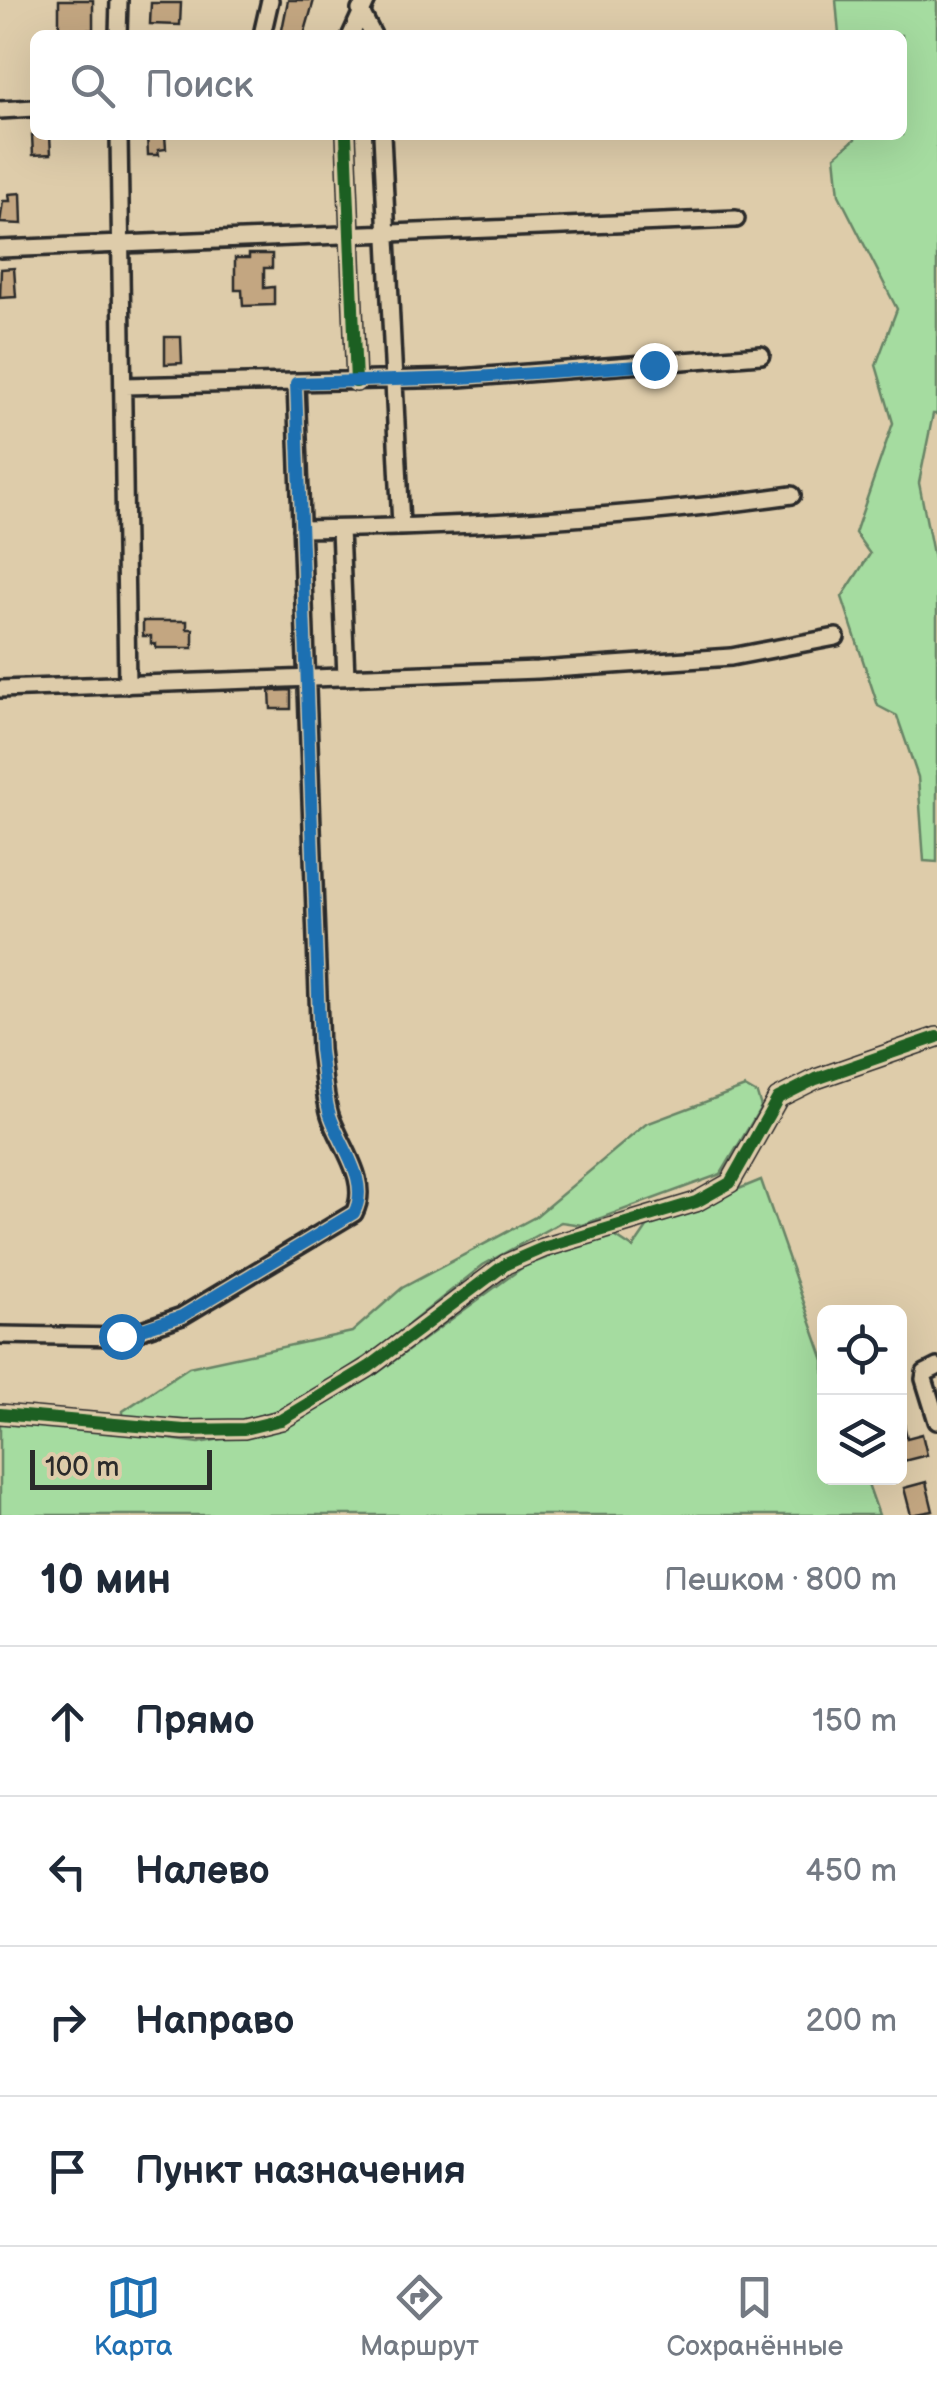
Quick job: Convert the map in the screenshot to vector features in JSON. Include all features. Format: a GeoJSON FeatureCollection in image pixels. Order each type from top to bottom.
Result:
{"type":"FeatureCollection","features":[{"type":"Feature","properties":{"kind":"street"},"geometry":{"type":"LineString","coordinates":[[118,0],[118,30]]}},
{"type":"Feature","properties":{"kind":"street"},"geometry":{"type":"LineString","coordinates":[[263,30],[270,0]]}},
{"type":"Feature","properties":{"kind":"street"},"geometry":{"type":"LineString","coordinates":[[353,30],[363,5]]}},
{"type":"Feature","properties":{"kind":"street"},"geometry":{"type":"LineString","coordinates":[[363,5],[370,30]]}},
{"type":"Feature","properties":{"kind":"street"},"geometry":{"type":"LineString","coordinates":[[0,110],[30,108]]}},
{"type":"Feature","properties":{"kind":"street"},"geometry":{"type":"LineString","coordinates":[[119,140],[128,685]]}},
{"type":"Feature","properties":{"kind":"street"},"geometry":{"type":"LineString","coordinates":[[346,140],[356,382]]}},
{"type":"Feature","properties":{"kind":"street"},"geometry":{"type":"LineString","coordinates":[[382,140],[401,526]]}},
{"type":"Feature","properties":{"kind":"street"},"geometry":{"type":"LineString","coordinates":[[0,249],[736,219]]}},
{"type":"Feature","properties":{"kind":"street"},"geometry":{"type":"LineString","coordinates":[[125,386],[394,381],[761,355]]}},
{"type":"Feature","properties":{"kind":"street"},"geometry":{"type":"LineString","coordinates":[[0,1336],[121,1336],[182,1316],[354,1213],[360,1200],[360,1185],[330,1114],[320,1050],[296,383]]}},
{"type":"Feature","properties":{"kind":"street"},"geometry":{"type":"LineString","coordinates":[[302,530],[612,516],[792,495]]}},
{"type":"Feature","properties":{"kind":"street"},"geometry":{"type":"LineString","coordinates":[[340,529],[346,677]]}},
{"type":"Feature","properties":{"kind":"street"},"geometry":{"type":"LineString","coordinates":[[0,690],[731,657],[836,637]]}},
{"type":"Feature","properties":{"kind":"street"},"geometry":{"type":"LineString","coordinates":[[0,1414],[184,1430],[244,1429],[281,1420],[369,1367],[506,1264],[542,1248],[696,1202],[730,1184],[778,1098],[816,1078],[937,1038]]}},
{"type":"Feature","properties":{"kind":"street"},"geometry":{"type":"LineString","coordinates":[[931,1370],[937,1420]]}},
{"type":"Feature","properties":{"kind":"green space"},"geometry":{"type":"Polygon","coordinates":[[[836,0],[937,0],[937,414],[933,414],[919,483],[937,574],[937,862],[924,861],[918,777],[897,716],[878,706],[842,597],[870,554],[855,533],[893,423],[876,365],[897,309],[839,195],[835,156],[854,140],[907,140],[907,30],[839,30],[836,0]]]}},
{"type":"Feature","properties":{"kind":"green space"},"geometry":{"type":"Polygon","coordinates":[[[745,1087],[757,1094],[761,1107],[721,1174],[582,1225],[561,1222],[483,1265],[383,1345],[292,1406],[237,1422],[123,1418],[123,1411],[189,1367],[352,1332],[402,1288],[535,1217],[646,1124],[745,1087]]]}},
{"type":"Feature","properties":{"kind":"green space"},"geometry":{"type":"Polygon","coordinates":[[[761,1180],[817,1340],[817,1485],[868,1485],[879,1515],[0,1515],[0,1417],[199,1443],[286,1427],[372,1377],[523,1267],[610,1233],[633,1248],[648,1226],[761,1180]]]}},
{"type":"Feature","properties":{"kind":"building"},"geometry":{"type":"Polygon","coordinates":[[[59,0],[93,0],[93,30],[59,30],[59,0]]]}},
{"type":"Feature","properties":{"kind":"building"},"geometry":{"type":"Polygon","coordinates":[[[288,0],[314,0],[305,30],[282,30],[288,0]]]}},
{"type":"Feature","properties":{"kind":"building"},"geometry":{"type":"Polygon","coordinates":[[[151,3],[181,3],[180,25],[150,24],[151,3]]]}},
{"type":"Feature","properties":{"kind":"building"},"geometry":{"type":"Polygon","coordinates":[[[32,140],[50,140],[51,154],[33,155],[32,140]]]}},
{"type":"Feature","properties":{"kind":"building"},"geometry":{"type":"Polygon","coordinates":[[[147,140],[165,140],[166,149],[158,150],[159,155],[148,155],[147,140]]]}},
{"type":"Feature","properties":{"kind":"building"},"geometry":{"type":"Polygon","coordinates":[[[21,193],[22,224],[0,223],[3,201],[10,201],[9,194],[21,193]]]}},
{"type":"Feature","properties":{"kind":"building"},"geometry":{"type":"Polygon","coordinates":[[[249,254],[272,254],[272,268],[264,268],[264,288],[274,287],[274,305],[243,306],[242,290],[235,290],[235,258],[249,258],[249,254]]]}},
{"type":"Feature","properties":{"kind":"building"},"geometry":{"type":"Polygon","coordinates":[[[14,268],[16,297],[0,298],[1,269],[14,268]]]}},
{"type":"Feature","properties":{"kind":"building"},"geometry":{"type":"Polygon","coordinates":[[[165,337],[181,337],[182,363],[165,364],[165,337]]]}},
{"type":"Feature","properties":{"kind":"building"},"geometry":{"type":"Polygon","coordinates":[[[143,621],[187,621],[187,629],[193,629],[193,648],[156,648],[156,644],[151,644],[151,636],[143,636],[143,621]]]}},
{"type":"Feature","properties":{"kind":"building"},"geometry":{"type":"Polygon","coordinates":[[[291,690],[291,709],[271,709],[270,691],[291,690]]]}},
{"type":"Feature","properties":{"kind":"building"},"geometry":{"type":"Polygon","coordinates":[[[922,1434],[927,1455],[907,1460],[907,1438],[922,1434]]]}},
{"type":"Feature","properties":{"kind":"building"},"geometry":{"type":"Polygon","coordinates":[[[926,1482],[933,1511],[911,1515],[904,1488],[926,1482]]]}},
{"type":"Feature","properties":{"kind":"cycle path"},"geometry":{"type":"LineString","coordinates":[[346,140],[356,382]]}},
{"type":"Feature","properties":{"kind":"cycle path"},"geometry":{"type":"LineString","coordinates":[[0,1414],[184,1430],[244,1429],[281,1420],[369,1367],[506,1264],[543,1248],[696,1202],[730,1183],[778,1098],[816,1079],[937,1037]]}},
{"type":"Feature","properties":{"kind":"route"},"geometry":{"type":"LineString","coordinates":[[121,1336],[182,1316],[354,1213],[360,1200],[360,1185],[330,1114],[320,1050],[296,383],[460,378],[654,365]]}}]}
